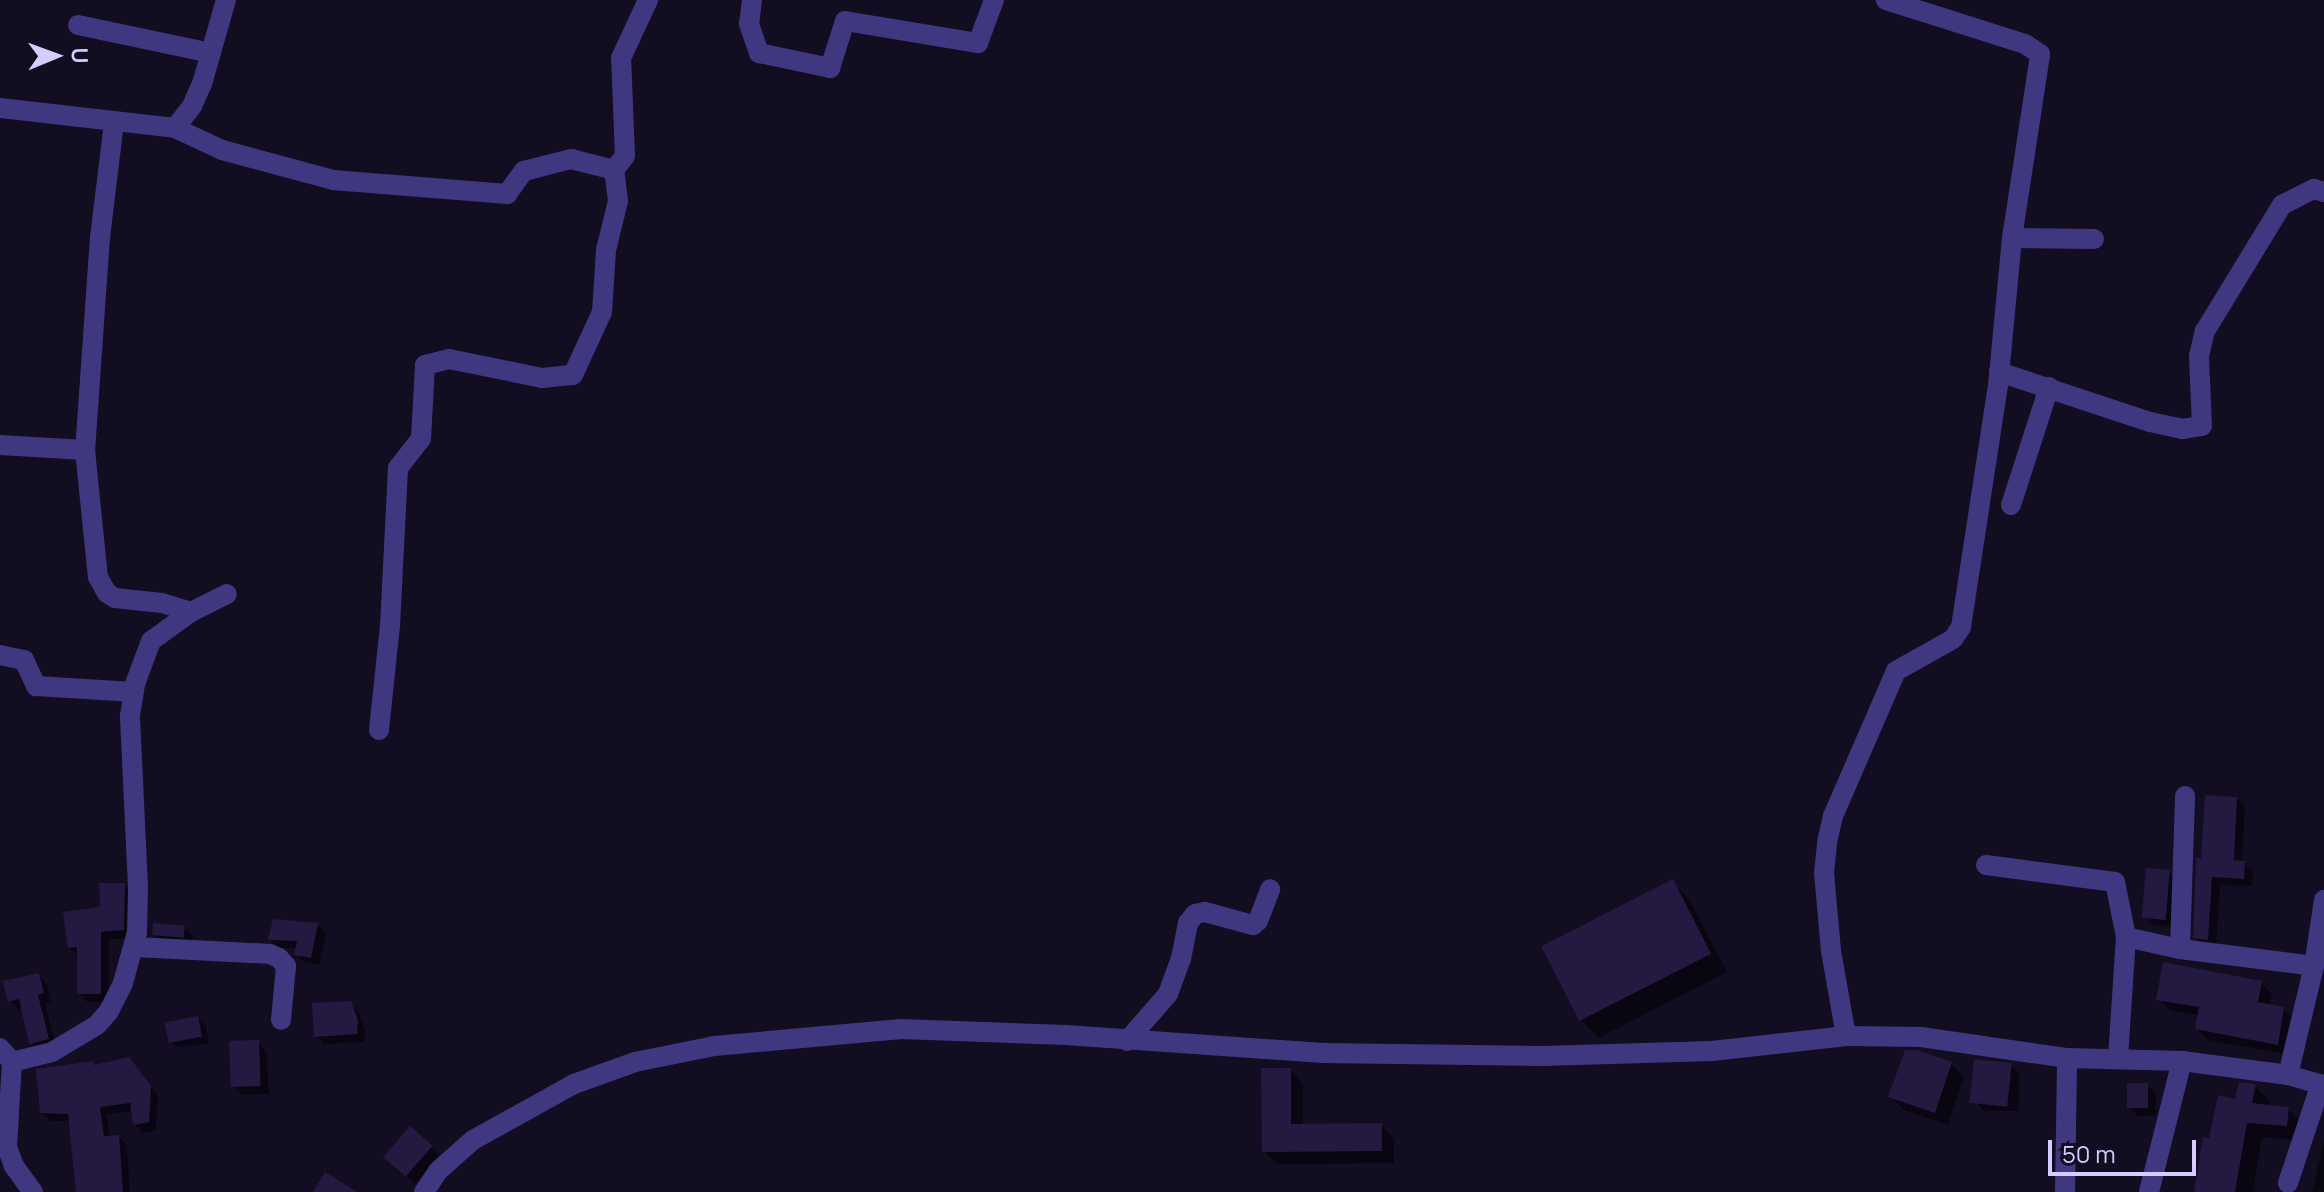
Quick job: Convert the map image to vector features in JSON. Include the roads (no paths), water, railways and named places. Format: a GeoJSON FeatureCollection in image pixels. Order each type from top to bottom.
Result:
{"type":"FeatureCollection","features":[{"type":"Feature","properties":{"kind":"street"},"geometry":{"type":"LineString","coordinates":[[175,128],[192,106],[226,0]]}},
{"type":"Feature","properties":{"kind":"street"},"geometry":{"type":"LineString","coordinates":[[379,730],[390,626],[398,468],[421,439],[425,365],[449,359],[542,378],[573,375],[602,312],[606,250],[618,201],[614,170],[625,156],[621,58],[648,0]]}},
{"type":"Feature","properties":{"kind":"street"},"geometry":{"type":"LineString","coordinates":[[752,0],[749,24],[759,53],[830,68],[845,21],[978,43],[994,0]]}},
{"type":"Feature","properties":{"kind":"street"},"geometry":{"type":"LineString","coordinates":[[1846,1036],[1831,951],[1824,873],[1830,829],[1896,671],[1953,639],[1961,627],[1999,372],[2012,238],[2038,50],[1886,0]]}},
{"type":"Feature","properties":{"kind":"street"},"geometry":{"type":"LineString","coordinates":[[78,25],[211,53]]}},
{"type":"Feature","properties":{"kind":"street"},"geometry":{"type":"LineString","coordinates":[[0,108],[175,128],[222,150],[333,180],[507,194],[524,171],[571,159],[614,170]]}},
{"type":"Feature","properties":{"kind":"street"},"geometry":{"type":"LineString","coordinates":[[114,122],[100,237],[85,450],[98,577],[104,589],[115,598],[162,603],[191,612]]}},
{"type":"Feature","properties":{"kind":"street"},"geometry":{"type":"LineString","coordinates":[[1999,372],[2150,422],[2182,429],[2202,426],[2199,356],[2205,331],[2282,205],[2314,189],[2324,192]]}},
{"type":"Feature","properties":{"kind":"street"},"geometry":{"type":"LineString","coordinates":[[2012,238],[2094,239]]}},
{"type":"Feature","properties":{"kind":"street"},"geometry":{"type":"LineString","coordinates":[[2011,505],[2049,387]]}},
{"type":"Feature","properties":{"kind":"street"},"geometry":{"type":"LineString","coordinates":[[0,445],[85,450]]}},
{"type":"Feature","properties":{"kind":"street"},"geometry":{"type":"LineString","coordinates":[[33,1192],[14,1166],[7,1147],[6,1055],[52,1052],[97,1025],[109,1011],[123,983],[134,947],[138,887],[130,716],[134,692],[151,641],[191,612],[227,594]]}},
{"type":"Feature","properties":{"kind":"street"},"geometry":{"type":"LineString","coordinates":[[0,655],[24,660],[36,686],[134,692]]}},
{"type":"Feature","properties":{"kind":"street"},"geometry":{"type":"LineString","coordinates":[[2180,949],[2185,796]]}},
{"type":"Feature","properties":{"kind":"street"},"geometry":{"type":"LineString","coordinates":[[1986,865],[2115,882],[2126,937],[2118,1059]]}},
{"type":"Feature","properties":{"kind":"street"},"geometry":{"type":"LineString","coordinates":[[1127,1041],[1168,994],[1181,959],[1188,923],[1195,914],[1205,912],[1253,925],[1258,921],[1270,889]]}},
{"type":"Feature","properties":{"kind":"street"},"geometry":{"type":"LineString","coordinates":[[2288,1075],[2314,966],[2324,900]]}},
{"type":"Feature","properties":{"kind":"street"},"geometry":{"type":"LineString","coordinates":[[2126,937],[2180,949],[2314,966]]}},
{"type":"Feature","properties":{"kind":"street"},"geometry":{"type":"LineString","coordinates":[[134,947],[270,954],[279,958],[286,966],[281,1020]]}},
{"type":"Feature","properties":{"kind":"street"},"geometry":{"type":"LineString","coordinates":[[424,1192],[438,1171],[486,1131],[574,1084],[635,1062],[741,1042],[901,1029],[1038,1033],[1323,1053],[1542,1056],[1712,1051],[1846,1036],[1921,1037],[2067,1058],[2182,1061],[2288,1075],[2322,1084],[2288,1183]]}},
{"type":"Feature","properties":{"kind":"street"},"geometry":{"type":"LineString","coordinates":[[2065,1192],[2067,1058]]}},
{"type":"Feature","properties":{"kind":"street"},"geometry":{"type":"LineString","coordinates":[[2149,1192],[2182,1061]]}}]}
